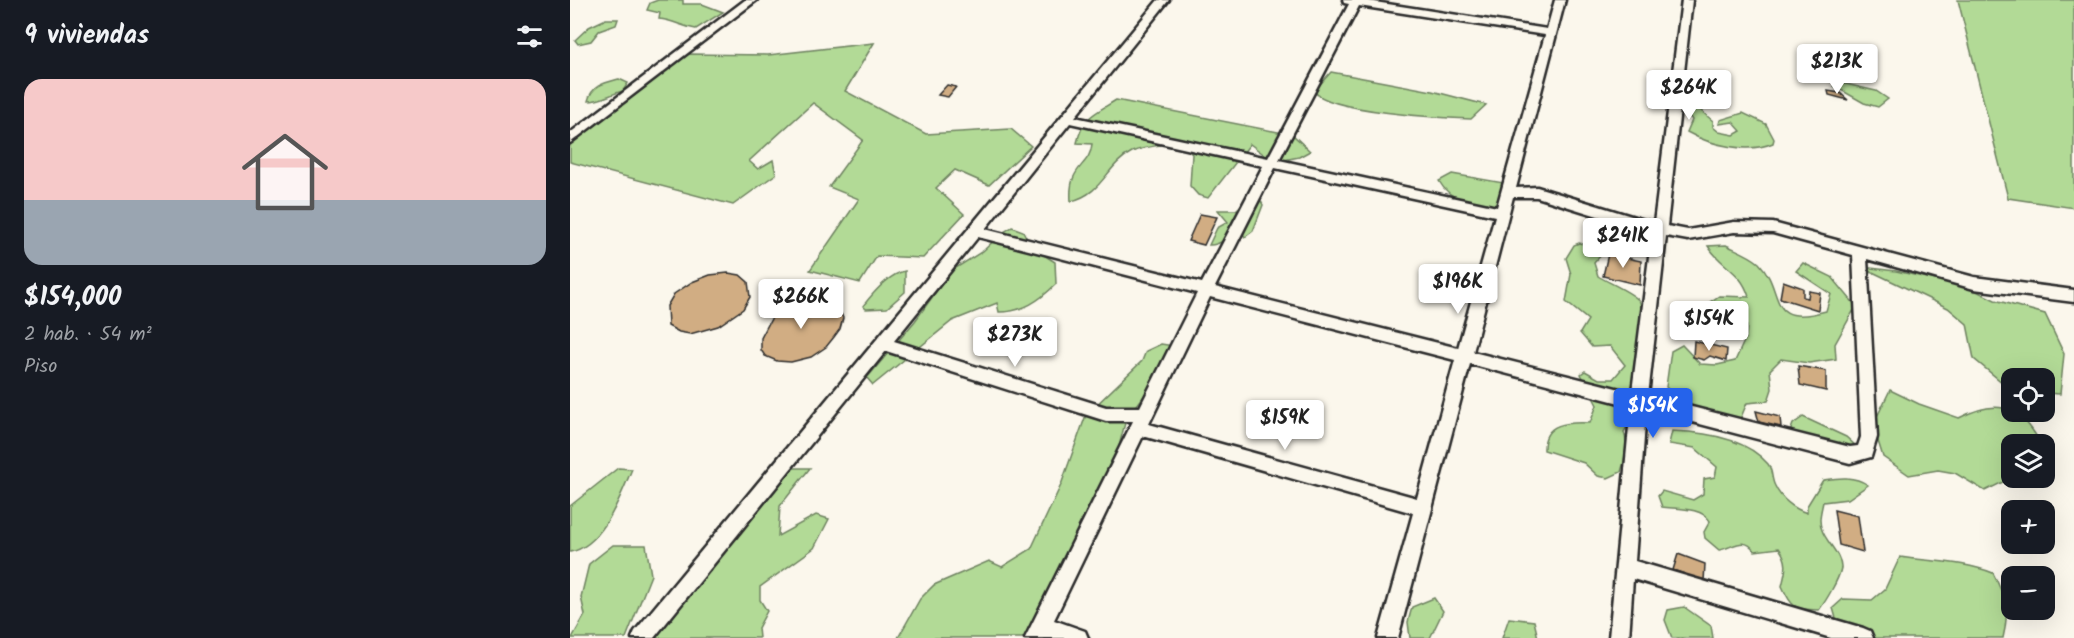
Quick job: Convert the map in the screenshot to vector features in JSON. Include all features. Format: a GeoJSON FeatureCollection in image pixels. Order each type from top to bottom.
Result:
{"type":"FeatureCollection","features":[{"type":"Feature","properties":{"kind":"street"},"geometry":{"type":"LineString","coordinates":[[570,139],[752,0]]}},
{"type":"Feature","properties":{"kind":"street"},"geometry":{"type":"LineString","coordinates":[[642,638],[1164,0]]}},
{"type":"Feature","properties":{"kind":"street"},"geometry":{"type":"LineString","coordinates":[[1389,638],[1560,0]]}},
{"type":"Feature","properties":{"kind":"street"},"geometry":{"type":"LineString","coordinates":[[1619,638],[1639,402],[1687,0]]}},
{"type":"Feature","properties":{"kind":"street"},"geometry":{"type":"LineString","coordinates":[[1078,638],[1038,632],[1206,291],[1353,1],[1551,33]]}},
{"type":"Feature","properties":{"kind":"street"},"geometry":{"type":"LineString","coordinates":[[1066,119],[1503,213]]}},
{"type":"Feature","properties":{"kind":"street"},"geometry":{"type":"LineString","coordinates":[[1508,193],[1537,192],[1660,230],[1688,235],[1734,227],[1773,228],[1974,284],[2074,296]]}},
{"type":"Feature","properties":{"kind":"street"},"geometry":{"type":"LineString","coordinates":[[975,231],[1850,455],[1865,452],[1869,437],[1860,251]]}},
{"type":"Feature","properties":{"kind":"street"},"geometry":{"type":"LineString","coordinates":[[882,344],[1106,414],[1142,421],[1423,508]]}},
{"type":"Feature","properties":{"kind":"street"},"geometry":{"type":"LineString","coordinates":[[1625,567],[1863,638]]}},
{"type":"Feature","properties":{"kind":"green space"},"geometry":{"type":"Polygon","coordinates":[[[658,0],[683,0],[683,4],[702,4],[723,12],[696,29],[659,19],[660,13],[647,10],[650,3],[658,0]]]}},
{"type":"Feature","properties":{"kind":"green space"},"geometry":{"type":"Polygon","coordinates":[[[1958,0],[2074,0],[2074,208],[2008,198],[1958,0]]]}},
{"type":"Feature","properties":{"kind":"green space"},"geometry":{"type":"Polygon","coordinates":[[[606,19],[618,19],[616,25],[599,31],[591,41],[578,44],[575,40],[589,27],[606,19]]]}},
{"type":"Feature","properties":{"kind":"green space"},"geometry":{"type":"Polygon","coordinates":[[[874,43],[845,91],[926,134],[1011,129],[1031,146],[989,185],[955,170],[936,188],[964,214],[923,258],[877,256],[860,283],[810,270],[859,199],[829,187],[863,140],[813,103],[749,161],[758,169],[773,160],[776,174],[733,205],[570,162],[570,139],[688,54],[768,55],[874,43]]]}},
{"type":"Feature","properties":{"kind":"green space"},"geometry":{"type":"Polygon","coordinates":[[[1331,72],[1432,91],[1486,105],[1471,119],[1362,109],[1324,98],[1314,91],[1331,72]]]}},
{"type":"Feature","properties":{"kind":"green space"},"geometry":{"type":"Polygon","coordinates":[[[619,79],[628,83],[623,91],[588,101],[592,91],[596,88],[619,79]]]}},
{"type":"Feature","properties":{"kind":"green space"},"geometry":{"type":"Polygon","coordinates":[[[1833,81],[1876,91],[1888,99],[1878,107],[1864,103],[1834,86],[1833,81]]]}},
{"type":"Feature","properties":{"kind":"green space"},"geometry":{"type":"Polygon","coordinates":[[[1692,86],[1697,86],[1700,94],[1700,110],[1713,121],[1713,127],[1719,132],[1734,135],[1741,131],[1733,122],[1719,124],[1720,120],[1743,113],[1766,124],[1774,139],[1773,143],[1741,148],[1707,141],[1687,132],[1692,120],[1687,113],[1684,100],[1692,86]]]}},
{"type":"Feature","properties":{"kind":"green space"},"geometry":{"type":"Polygon","coordinates":[[[1116,100],[1293,135],[1310,151],[1299,157],[1274,162],[1250,144],[1208,198],[1198,195],[1190,186],[1192,154],[1179,142],[1149,147],[1132,152],[1123,158],[1098,186],[1082,197],[1071,201],[1073,180],[1087,158],[1092,144],[1077,143],[1079,134],[1090,117],[1116,100]]]}},
{"type":"Feature","properties":{"kind":"green space"},"geometry":{"type":"Polygon","coordinates":[[[1452,174],[1515,185],[1508,211],[1469,204],[1452,195],[1439,181],[1452,174]]]}},
{"type":"Feature","properties":{"kind":"green space"},"geometry":{"type":"Polygon","coordinates":[[[1250,197],[1261,201],[1263,205],[1253,231],[1245,237],[1243,234],[1238,235],[1218,244],[1209,245],[1217,228],[1228,222],[1218,210],[1236,210],[1250,197]]]}},
{"type":"Feature","properties":{"kind":"green space"},"geometry":{"type":"Polygon","coordinates":[[[1012,227],[1023,231],[1031,247],[1055,262],[1056,284],[1043,296],[1023,308],[999,312],[997,303],[952,321],[873,385],[867,378],[915,321],[951,271],[983,251],[1012,227]]]}},
{"type":"Feature","properties":{"kind":"green space"},"geometry":{"type":"Polygon","coordinates":[[[1579,243],[1597,247],[1602,254],[1594,263],[1598,276],[1633,295],[1641,304],[1633,416],[1624,432],[1626,452],[1621,472],[1608,478],[1598,476],[1584,463],[1544,450],[1548,434],[1553,429],[1566,424],[1590,423],[1597,405],[1581,374],[1585,371],[1599,379],[1613,379],[1625,365],[1610,346],[1592,347],[1580,333],[1588,320],[1566,302],[1571,274],[1566,258],[1574,245],[1579,243]]]}},
{"type":"Feature","properties":{"kind":"green space"},"geometry":{"type":"Polygon","coordinates":[[[1726,245],[1759,263],[1767,274],[1779,304],[1793,315],[1826,311],[1831,294],[1796,271],[1803,263],[1832,277],[1856,306],[1835,344],[1836,359],[1809,363],[1781,359],[1770,370],[1772,389],[1768,401],[1747,403],[1739,422],[1690,407],[1666,387],[1671,351],[1682,345],[1700,364],[1717,365],[1735,361],[1746,337],[1747,326],[1738,318],[1710,302],[1719,296],[1749,297],[1741,281],[1708,246],[1726,245]]]}},
{"type":"Feature","properties":{"kind":"green space"},"geometry":{"type":"Polygon","coordinates":[[[1862,267],[1896,271],[1968,287],[1995,300],[2045,314],[2064,354],[2060,394],[2055,394],[2055,368],[2001,368],[2001,381],[1974,359],[1967,324],[1948,308],[1862,267]]]}},
{"type":"Feature","properties":{"kind":"green space"},"geometry":{"type":"Polygon","coordinates":[[[905,271],[905,292],[887,308],[866,309],[863,306],[887,280],[905,271]]]}},
{"type":"Feature","properties":{"kind":"green space"},"geometry":{"type":"Polygon","coordinates":[[[1161,344],[1174,346],[1162,373],[1126,419],[1109,485],[1035,638],[898,638],[920,599],[934,585],[989,561],[1002,567],[1031,549],[1061,485],[1086,415],[1142,361],[1146,351],[1161,344]]]}},
{"type":"Feature","properties":{"kind":"green space"},"geometry":{"type":"Polygon","coordinates":[[[1890,390],[1919,404],[1959,418],[1983,409],[2001,408],[2001,422],[2025,422],[2035,434],[2001,434],[2001,483],[1985,491],[1955,473],[1938,470],[1909,475],[1883,457],[1873,425],[1890,390]]]}},
{"type":"Feature","properties":{"kind":"green space"},"geometry":{"type":"Polygon","coordinates":[[[1803,417],[1846,437],[1857,447],[1854,457],[1798,441],[1790,432],[1793,424],[1803,417]]]}},
{"type":"Feature","properties":{"kind":"green space"},"geometry":{"type":"Polygon","coordinates":[[[1672,431],[1710,435],[1748,448],[1768,464],[1774,483],[1784,499],[1807,513],[1807,506],[1823,480],[1851,478],[1868,485],[1848,499],[1823,502],[1820,516],[1821,527],[1839,558],[1841,568],[1832,590],[1819,610],[1799,608],[1789,599],[1782,586],[1786,566],[1779,548],[1755,551],[1751,546],[1742,543],[1719,550],[1705,538],[1704,532],[1710,521],[1706,516],[1689,509],[1662,507],[1658,496],[1662,491],[1693,500],[1703,494],[1704,479],[1715,477],[1717,467],[1695,448],[1669,444],[1672,431]]]}},
{"type":"Feature","properties":{"kind":"green space"},"geometry":{"type":"Polygon","coordinates":[[[618,468],[632,469],[609,519],[592,540],[582,548],[570,552],[570,506],[618,468]]]}},
{"type":"Feature","properties":{"kind":"green space"},"geometry":{"type":"Polygon","coordinates":[[[791,468],[810,468],[780,506],[778,536],[816,515],[829,519],[814,548],[760,587],[760,600],[767,611],[758,628],[759,638],[656,638],[726,538],[791,468]]]}},
{"type":"Feature","properties":{"kind":"green space"},"geometry":{"type":"Polygon","coordinates":[[[613,545],[646,545],[651,575],[626,638],[572,638],[585,615],[581,597],[589,564],[613,545]]]}},
{"type":"Feature","properties":{"kind":"green space"},"geometry":{"type":"Polygon","coordinates":[[[1900,557],[1959,564],[1993,573],[2001,590],[2001,620],[2006,620],[2003,638],[1856,638],[1840,632],[1833,608],[1843,599],[1872,600],[1885,589],[1900,557]]]}},
{"type":"Feature","properties":{"kind":"green space"},"geometry":{"type":"Polygon","coordinates":[[[1434,598],[1443,611],[1430,638],[1410,638],[1408,622],[1412,607],[1434,598]]]}},
{"type":"Feature","properties":{"kind":"green space"},"geometry":{"type":"Polygon","coordinates":[[[1684,607],[1711,626],[1713,638],[1672,638],[1665,620],[1668,610],[1684,607]]]}},
{"type":"Feature","properties":{"kind":"green space"},"geometry":{"type":"Polygon","coordinates":[[[1509,618],[1534,621],[1538,638],[1502,638],[1509,618]]]}},
{"type":"Feature","properties":{"kind":"building"},"geometry":{"type":"Polygon","coordinates":[[[947,85],[956,87],[948,97],[938,95],[947,85]]]}},
{"type":"Feature","properties":{"kind":"building"},"geometry":{"type":"Polygon","coordinates":[[[1828,91],[1840,93],[1848,100],[1829,95],[1828,91]]]}},
{"type":"Feature","properties":{"kind":"building"},"geometry":{"type":"Polygon","coordinates":[[[1200,214],[1217,217],[1204,245],[1188,241],[1200,214]]]}},
{"type":"Feature","properties":{"kind":"building"},"geometry":{"type":"Polygon","coordinates":[[[1608,254],[1641,261],[1640,285],[1603,276],[1608,254]]]}},
{"type":"Feature","properties":{"kind":"building"},"geometry":{"type":"Polygon","coordinates":[[[728,273],[740,275],[748,282],[750,297],[743,309],[718,326],[690,334],[679,332],[668,326],[667,306],[674,294],[692,282],[710,275],[728,273]]]}},
{"type":"Feature","properties":{"kind":"building"},"geometry":{"type":"Polygon","coordinates":[[[1783,281],[1803,288],[1803,297],[1808,298],[1809,291],[1820,293],[1818,310],[1780,298],[1783,281]]]}},
{"type":"Feature","properties":{"kind":"building"},"geometry":{"type":"Polygon","coordinates":[[[810,298],[820,298],[834,303],[839,309],[843,318],[840,329],[834,337],[826,347],[811,357],[791,362],[777,361],[765,356],[761,350],[761,338],[771,319],[783,308],[810,298]]]}},
{"type":"Feature","properties":{"kind":"building"},"geometry":{"type":"Polygon","coordinates":[[[1684,320],[1711,328],[1711,332],[1707,331],[1707,338],[1684,336],[1684,320]]]}},
{"type":"Feature","properties":{"kind":"building"},"geometry":{"type":"Polygon","coordinates":[[[1694,341],[1727,349],[1726,361],[1710,356],[1704,360],[1693,357],[1694,341]]]}},
{"type":"Feature","properties":{"kind":"building"},"geometry":{"type":"Polygon","coordinates":[[[1798,366],[1826,371],[1826,391],[1800,385],[1798,366]]]}},
{"type":"Feature","properties":{"kind":"building"},"geometry":{"type":"Polygon","coordinates":[[[1756,411],[1780,417],[1781,427],[1759,422],[1756,411]]]}},
{"type":"Feature","properties":{"kind":"building"},"geometry":{"type":"Polygon","coordinates":[[[1834,510],[1858,516],[1863,552],[1839,545],[1834,510]]]}},
{"type":"Feature","properties":{"kind":"building"},"geometry":{"type":"Polygon","coordinates":[[[1678,554],[1705,564],[1704,581],[1673,570],[1678,554]]]}}]}
